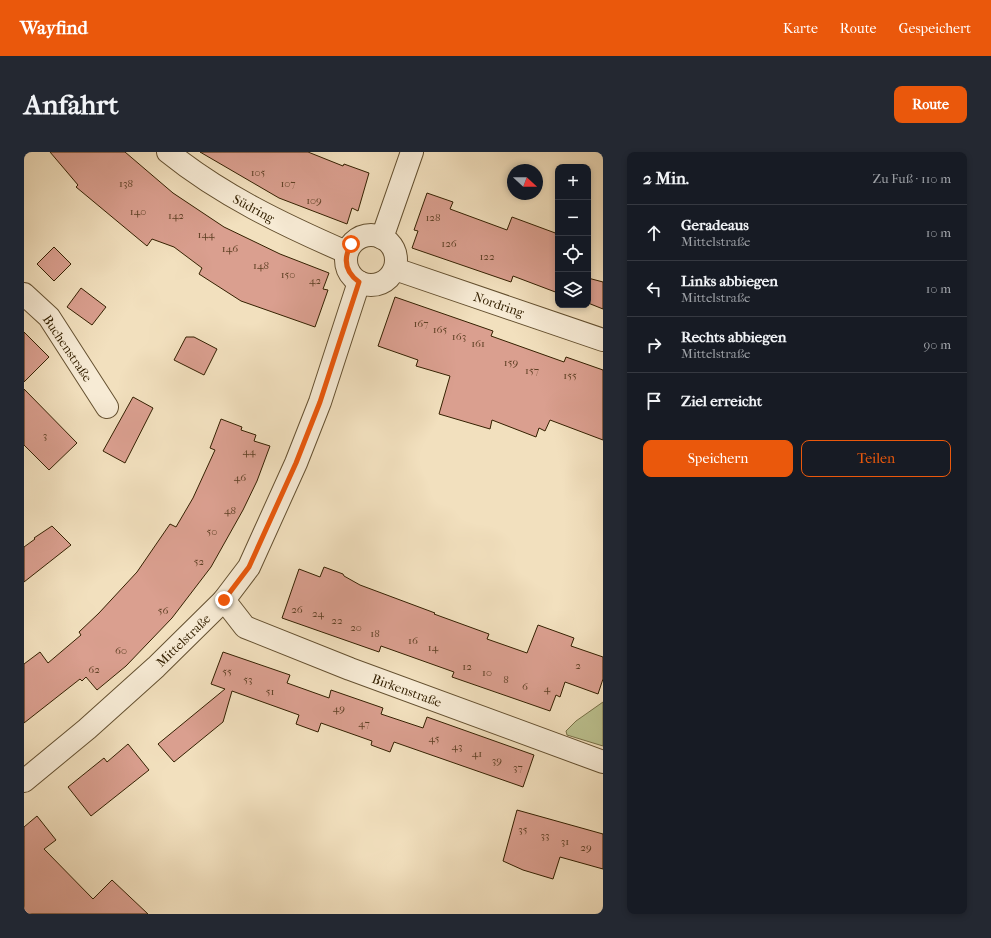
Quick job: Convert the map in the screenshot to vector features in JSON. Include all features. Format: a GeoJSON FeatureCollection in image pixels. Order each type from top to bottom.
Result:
{"type":"FeatureCollection","features":[{"type":"Feature","properties":{"kind":"street","name":"Südring"},"geometry":{"type":"LineString","coordinates":[[168,152],[186,167],[242,203],[346,252]]}},
{"type":"Feature","properties":{"kind":"street"},"geometry":{"type":"LineString","coordinates":[[382,238],[412,152]]}},
{"type":"Feature","properties":{"kind":"street"},"geometry":{"type":"LineString","coordinates":[[368,235],[382,238],[390,243],[395,251],[395,269],[384,282],[376,285],[367,285],[359,282],[353,278],[349,271],[346,264],[346,252],[351,244],[361,237],[368,235]]}},
{"type":"Feature","properties":{"kind":"street","name":"Nordring"},"geometry":{"type":"LineString","coordinates":[[395,269],[603,340]]}},
{"type":"Feature","properties":{"kind":"street","name":"Mittelstraße"},"geometry":{"type":"LineString","coordinates":[[24,781],[87,729],[141,681],[224,600],[249,567],[296,463],[320,402],[359,282]]}},
{"type":"Feature","properties":{"kind":"street","name":"Buchenstraße"},"geometry":{"type":"LineString","coordinates":[[24,294],[49,317],[107,407]]}},
{"type":"Feature","properties":{"kind":"street","name":"Birkenstraße"},"geometry":{"type":"LineString","coordinates":[[224,600],[245,627],[350,669],[603,762]]}},
{"type":"Feature","properties":{"kind":"green space"},"geometry":{"type":"Polygon","coordinates":[[[603,702],[603,746],[567,735],[566,731],[576,721],[603,702]]]}},
{"type":"Feature","properties":{"kind":"building"},"geometry":{"type":"Polygon","coordinates":[[[50,152],[125,152],[173,193],[224,227],[280,254],[329,273],[323,289],[328,290],[315,327],[241,301],[199,274],[202,268],[174,247],[152,239],[147,246],[76,187],[78,185],[50,152]]]}},
{"type":"Feature","properties":{"kind":"building"},"geometry":{"type":"Polygon","coordinates":[[[200,152],[308,152],[343,166],[344,164],[369,173],[358,211],[352,208],[347,224],[279,198],[200,152]]]}},
{"type":"Feature","properties":{"kind":"building"},"geometry":{"type":"Polygon","coordinates":[[[427,193],[453,202],[450,209],[507,230],[512,217],[555,233],[555,292],[513,276],[511,282],[412,248],[418,231],[414,230],[427,193]]]}},
{"type":"Feature","properties":{"kind":"building"},"geometry":{"type":"Polygon","coordinates":[[[54,247],[71,264],[54,281],[37,264],[54,247]]]}},
{"type":"Feature","properties":{"kind":"building"},"geometry":{"type":"Polygon","coordinates":[[[591,279],[603,282],[603,309],[591,304],[591,279]]]}},
{"type":"Feature","properties":{"kind":"building"},"geometry":{"type":"Polygon","coordinates":[[[81,288],[106,307],[92,325],[67,307],[81,288]]]}},
{"type":"Feature","properties":{"kind":"building"},"geometry":{"type":"Polygon","coordinates":[[[395,297],[493,331],[491,336],[564,362],[566,357],[603,370],[603,440],[550,420],[545,431],[539,428],[536,437],[492,420],[490,429],[439,414],[450,376],[416,366],[418,360],[378,346],[395,297]]]}},
{"type":"Feature","properties":{"kind":"building"},"geometry":{"type":"Polygon","coordinates":[[[24,332],[49,357],[24,382],[24,332]]]}},
{"type":"Feature","properties":{"kind":"building"},"geometry":{"type":"Polygon","coordinates":[[[186,337],[194,337],[217,349],[204,375],[174,360],[186,337]]]}},
{"type":"Feature","properties":{"kind":"building"},"geometry":{"type":"Polygon","coordinates":[[[24,389],[77,443],[49,470],[24,445],[24,389]]]}},
{"type":"Feature","properties":{"kind":"building"},"geometry":{"type":"Polygon","coordinates":[[[133,397],[153,408],[125,463],[103,451],[133,397]]]}},
{"type":"Feature","properties":{"kind":"building"},"geometry":{"type":"Polygon","coordinates":[[[221,419],[242,427],[241,430],[256,435],[254,441],[270,446],[257,481],[243,510],[211,567],[172,618],[126,666],[97,690],[86,677],[82,681],[80,679],[24,723],[24,664],[40,652],[48,663],[81,635],[79,632],[137,572],[170,524],[176,527],[193,498],[215,450],[210,448],[221,419]]]}},
{"type":"Feature","properties":{"kind":"building"},"geometry":{"type":"Polygon","coordinates":[[[52,526],[71,545],[24,582],[24,547],[52,526]]]}},
{"type":"Feature","properties":{"kind":"building"},"geometry":{"type":"Polygon","coordinates":[[[324,567],[343,574],[360,585],[489,634],[487,639],[527,653],[538,625],[574,638],[571,646],[603,657],[603,679],[598,694],[565,682],[560,697],[556,695],[550,711],[452,677],[454,672],[381,646],[379,652],[282,618],[299,569],[320,577],[324,567]]]}},
{"type":"Feature","properties":{"kind":"building"},"geometry":{"type":"Polygon","coordinates":[[[223,652],[290,675],[287,683],[329,698],[331,690],[383,708],[381,714],[423,728],[427,717],[534,755],[523,787],[394,742],[390,752],[371,745],[372,741],[321,723],[318,732],[296,724],[299,715],[232,691],[223,722],[174,762],[158,744],[225,689],[211,684],[223,652]]]}},
{"type":"Feature","properties":{"kind":"building"},"geometry":{"type":"Polygon","coordinates":[[[128,744],[149,770],[91,816],[68,787],[104,758],[107,762],[128,744]]]}},
{"type":"Feature","properties":{"kind":"building"},"geometry":{"type":"Polygon","coordinates":[[[517,810],[603,834],[603,869],[560,857],[553,879],[523,870],[503,861],[517,810]]]}},
{"type":"Feature","properties":{"kind":"building"},"geometry":{"type":"Polygon","coordinates":[[[37,816],[56,840],[44,849],[93,899],[112,880],[148,914],[24,914],[24,827],[37,816]]]}},
{"type":"Feature","properties":{"kind":"route"},"geometry":{"type":"LineString","coordinates":[[224,600],[249,567],[296,463],[320,402],[359,282],[353,278],[346,264],[346,252],[351,244]]}}]}
